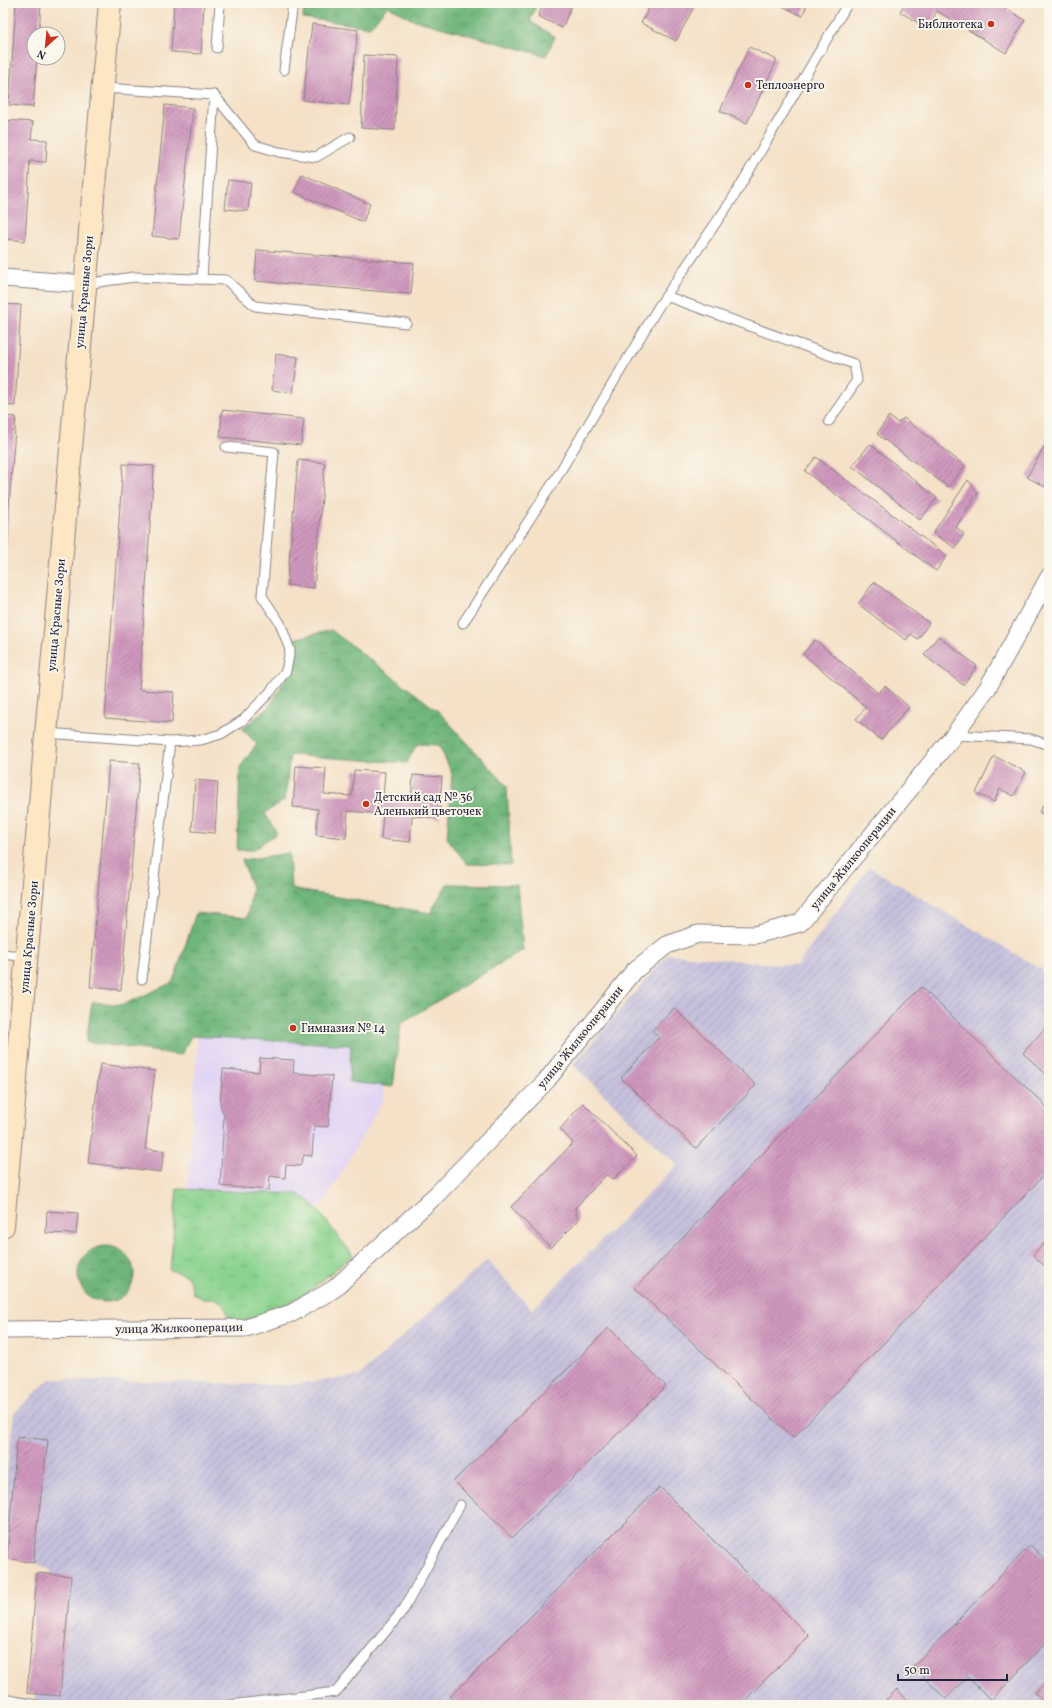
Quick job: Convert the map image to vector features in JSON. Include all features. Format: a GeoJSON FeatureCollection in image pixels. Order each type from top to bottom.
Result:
{"type":"FeatureCollection","features":[{"type":"Feature","properties":{"kind":"main road","name":"улица Красные Зори"},"geometry":{"type":"LineString","coordinates":[[3,1220],[5,1181],[27,957],[110,3]]}},
{"type":"Feature","properties":{"kind":"street"},"geometry":{"type":"LineString","coordinates":[[3,278],[85,284]]}},
{"type":"Feature","properties":{"kind":"street","name":"улица Жилкооперации"},"geometry":{"type":"LineString","coordinates":[[3,1330],[246,1328],[292,1313],[334,1288],[438,1192],[547,1080],[635,970],[667,945],[698,934],[755,935],[800,923],[954,735],[987,689],[1049,576]]}},
{"type":"Feature","properties":{"kind":"lane"},"geometry":{"type":"LineString","coordinates":[[217,48],[220,3]]}},
{"type":"Feature","properties":{"kind":"lane"},"geometry":{"type":"LineString","coordinates":[[284,70],[293,3]]}},
{"type":"Feature","properties":{"kind":"lane"},"geometry":{"type":"LineString","coordinates":[[463,623],[558,475],[666,296],[734,198],[848,3]]}},
{"type":"Feature","properties":{"kind":"lane"},"geometry":{"type":"LineString","coordinates":[[103,88],[214,95],[254,145],[279,152],[316,157],[350,137]]}},
{"type":"Feature","properties":{"kind":"lane"},"geometry":{"type":"LineString","coordinates":[[202,279],[214,95]]}},
{"type":"Feature","properties":{"kind":"lane"},"geometry":{"type":"LineString","coordinates":[[85,284],[134,277],[226,280],[255,306],[406,323]]}},
{"type":"Feature","properties":{"kind":"lane"},"geometry":{"type":"LineString","coordinates":[[666,296],[854,364],[857,380],[829,421]]}},
{"type":"Feature","properties":{"kind":"lane"},"geometry":{"type":"LineString","coordinates":[[46,733],[170,742],[201,740],[221,734],[243,720],[270,692],[286,671],[290,650],[280,623],[262,596],[274,452],[226,447]]}},
{"type":"Feature","properties":{"kind":"lane"},"geometry":{"type":"LineString","coordinates":[[954,735],[1031,739],[1049,745]]}},
{"type":"Feature","properties":{"kind":"lane"},"geometry":{"type":"LineString","coordinates":[[142,979],[170,742]]}},
{"type":"Feature","properties":{"kind":"lane"},"geometry":{"type":"LineString","coordinates":[[3,954],[27,957]]}},
{"type":"Feature","properties":{"kind":"lane"},"geometry":{"type":"LineString","coordinates":[[230,1705],[336,1692],[404,1609],[460,1505]]}},
{"type":"Feature","properties":{"kind":"lane"},"geometry":{"type":"LineString","coordinates":[[3,1699],[36,1705]]}},
{"type":"Feature","properties":{"kind":"shaded area"},"geometry":{"type":"Polygon","coordinates":[[[869,867],[1049,974],[1049,1705],[34,1705],[51,1570],[3,1548],[3,1507],[14,1413],[50,1379],[288,1385],[359,1376],[487,1260],[532,1310],[677,1165],[573,1065],[668,954],[797,966],[869,867]]]}},
{"type":"Feature","properties":{"kind":"shaded area","name":"Гимназия № 14"},"geometry":{"type":"Polygon","coordinates":[[[204,943],[393,956],[383,1100],[322,1206],[187,1197],[204,943]]]}},
{"type":"Feature","properties":{"kind":"green space"},"geometry":{"type":"Polygon","coordinates":[[[304,3],[537,3],[530,21],[555,37],[546,56],[411,19],[388,6],[370,27],[303,18],[304,3]]]}},
{"type":"Feature","properties":{"kind":"green space"},"geometry":{"type":"Polygon","coordinates":[[[331,630],[438,711],[507,786],[511,865],[467,864],[447,838],[452,774],[439,745],[417,744],[407,763],[290,755],[285,800],[265,813],[277,833],[253,850],[237,850],[240,767],[257,744],[242,729],[268,708],[285,680],[293,659],[294,639],[331,630]]]}},
{"type":"Feature","properties":{"kind":"green space"},"geometry":{"type":"Polygon","coordinates":[[[289,853],[291,889],[430,913],[447,884],[517,885],[523,950],[401,1023],[393,1087],[349,1082],[351,1045],[191,1036],[181,1055],[86,1042],[92,1002],[123,1005],[173,982],[196,913],[247,918],[252,888],[242,860],[289,853]]]}},
{"type":"Feature","properties":{"kind":"green space"},"geometry":{"type":"Polygon","coordinates":[[[177,1189],[297,1194],[311,1202],[353,1255],[307,1293],[269,1313],[240,1322],[229,1318],[224,1305],[216,1299],[203,1299],[193,1293],[191,1283],[187,1277],[170,1270],[177,1189]]]}},
{"type":"Feature","properties":{"kind":"green space"},"geometry":{"type":"Polygon","coordinates":[[[106,1246],[117,1248],[126,1254],[132,1263],[134,1274],[132,1285],[126,1294],[117,1300],[106,1302],[95,1300],[86,1294],[80,1285],[78,1274],[80,1263],[86,1254],[95,1248],[106,1246]]]}},
{"type":"Feature","properties":{"kind":"building"},"geometry":{"type":"Polygon","coordinates":[[[16,3],[41,3],[40,26],[26,26],[26,66],[36,66],[33,107],[9,105],[16,3]]]}},
{"type":"Feature","properties":{"kind":"building"},"geometry":{"type":"Polygon","coordinates":[[[174,3],[204,3],[201,54],[171,52],[174,3]]]}},
{"type":"Feature","properties":{"kind":"building"},"geometry":{"type":"Polygon","coordinates":[[[544,3],[573,3],[562,28],[538,16],[544,3]]]}},
{"type":"Feature","properties":{"kind":"building"},"geometry":{"type":"Polygon","coordinates":[[[652,3],[696,3],[676,41],[641,23],[652,3]]]}},
{"type":"Feature","properties":{"kind":"building"},"geometry":{"type":"Polygon","coordinates":[[[783,3],[808,3],[802,16],[782,6],[783,3]]]}},
{"type":"Feature","properties":{"kind":"building","name":"Библиотека"},"geometry":{"type":"Polygon","coordinates":[[[905,3],[1001,3],[1000,5],[1025,20],[1006,53],[937,11],[927,28],[900,12],[905,3]]]}},
{"type":"Feature","properties":{"kind":"building"},"geometry":{"type":"Polygon","coordinates":[[[312,24],[358,30],[349,105],[303,100],[312,24]]]}},
{"type":"Feature","properties":{"kind":"building","name":"Теплоэнерго"},"geometry":{"type":"Polygon","coordinates":[[[749,47],[777,60],[747,123],[720,111],[749,47]]]}},
{"type":"Feature","properties":{"kind":"building"},"geometry":{"type":"Polygon","coordinates":[[[364,55],[398,57],[395,130],[361,128],[364,55]]]}},
{"type":"Feature","properties":{"kind":"building"},"geometry":{"type":"Polygon","coordinates":[[[165,105],[193,108],[179,239],[152,236],[165,105]]]}},
{"type":"Feature","properties":{"kind":"building"},"geometry":{"type":"Polygon","coordinates":[[[4,120],[33,122],[31,139],[47,140],[46,162],[30,161],[25,241],[3,239],[4,120]]]}},
{"type":"Feature","properties":{"kind":"building"},"geometry":{"type":"Polygon","coordinates":[[[302,174],[370,204],[363,222],[294,192],[302,174]]]}},
{"type":"Feature","properties":{"kind":"building"},"geometry":{"type":"Polygon","coordinates":[[[228,180],[251,183],[248,211],[225,209],[228,180]]]}},
{"type":"Feature","properties":{"kind":"building"},"geometry":{"type":"Polygon","coordinates":[[[257,250],[414,263],[411,294],[255,281],[257,250]]]}},
{"type":"Feature","properties":{"kind":"building"},"geometry":{"type":"Polygon","coordinates":[[[3,304],[21,305],[15,406],[3,405],[3,304]]]}},
{"type":"Feature","properties":{"kind":"building"},"geometry":{"type":"Polygon","coordinates":[[[276,354],[298,357],[293,393],[272,390],[276,354]]]}},
{"type":"Feature","properties":{"kind":"building"},"geometry":{"type":"Polygon","coordinates":[[[222,410],[304,419],[301,445],[220,437],[222,410]]]}},
{"type":"Feature","properties":{"kind":"building"},"geometry":{"type":"Polygon","coordinates":[[[3,416],[16,417],[5,556],[3,556],[3,416]]]}},
{"type":"Feature","properties":{"kind":"building"},"geometry":{"type":"Polygon","coordinates":[[[889,416],[898,423],[904,418],[965,466],[948,487],[877,434],[889,416]]]}},
{"type":"Feature","properties":{"kind":"building"},"geometry":{"type":"Polygon","coordinates":[[[1049,438],[1049,489],[1027,477],[1049,438]]]}},
{"type":"Feature","properties":{"kind":"building"},"geometry":{"type":"Polygon","coordinates":[[[870,444],[937,498],[920,520],[852,466],[870,444]]]}},
{"type":"Feature","properties":{"kind":"building"},"geometry":{"type":"Polygon","coordinates":[[[816,457],[947,556],[936,571],[805,471],[816,457]]]}},
{"type":"Feature","properties":{"kind":"building"},"geometry":{"type":"Polygon","coordinates":[[[298,460],[325,463],[314,588],[287,585],[298,460]]]}},
{"type":"Feature","properties":{"kind":"building"},"geometry":{"type":"Polygon","coordinates":[[[123,464],[154,466],[139,690],[174,692],[172,723],[105,718],[123,464]]]}},
{"type":"Feature","properties":{"kind":"building"},"geometry":{"type":"Polygon","coordinates":[[[968,480],[978,493],[956,527],[964,534],[955,548],[933,533],[968,480]]]}},
{"type":"Feature","properties":{"kind":"building"},"geometry":{"type":"Polygon","coordinates":[[[874,582],[929,623],[918,639],[911,634],[906,640],[858,604],[874,582]]]}},
{"type":"Feature","properties":{"kind":"building"},"geometry":{"type":"Polygon","coordinates":[[[938,636],[977,666],[963,685],[924,655],[938,636]]]}},
{"type":"Feature","properties":{"kind":"building"},"geometry":{"type":"Polygon","coordinates":[[[815,640],[878,693],[885,686],[909,707],[881,740],[856,719],[866,707],[803,654],[815,640]]]}},
{"type":"Feature","properties":{"kind":"building"},"geometry":{"type":"Polygon","coordinates":[[[994,756],[1026,772],[1014,796],[1000,789],[994,802],[976,793],[994,756]]]}},
{"type":"Feature","properties":{"kind":"building"},"geometry":{"type":"Polygon","coordinates":[[[109,761],[140,763],[121,990],[90,987],[109,761]]]}},
{"type":"Feature","properties":{"kind":"building","name":"Детский сад № 36 Аленький цветочек"},"geometry":{"type":"Polygon","coordinates":[[[296,766],[326,768],[324,794],[352,796],[354,770],[385,772],[383,798],[411,800],[413,775],[442,777],[439,818],[412,816],[410,842],[381,839],[383,814],[348,811],[346,838],[316,835],[318,809],[293,807],[296,766]]]}},
{"type":"Feature","properties":{"kind":"building"},"geometry":{"type":"Polygon","coordinates":[[[195,780],[218,782],[215,833],[192,831],[195,780]]]}},
{"type":"Feature","properties":{"kind":"building"},"geometry":{"type":"Polygon","coordinates":[[[1049,796],[1049,818],[1039,812],[1049,796]]]}},
{"type":"Feature","properties":{"kind":"building"},"geometry":{"type":"Polygon","coordinates":[[[921,987],[1049,1109],[1049,1170],[793,1438],[635,1288],[921,987]]]}},
{"type":"Feature","properties":{"kind":"building"},"geometry":{"type":"Polygon","coordinates":[[[674,1008],[756,1085],[696,1148],[621,1078],[659,1037],[652,1031],[674,1008]]]}},
{"type":"Feature","properties":{"kind":"building"},"geometry":{"type":"Polygon","coordinates":[[[1045,1028],[1049,1032],[1049,1077],[1023,1053],[1045,1028]]]}},
{"type":"Feature","properties":{"kind":"building"},"geometry":{"type":"Polygon","coordinates":[[[260,1058],[294,1060],[293,1073],[332,1076],[328,1127],[314,1126],[312,1156],[304,1155],[300,1166],[286,1165],[285,1178],[270,1176],[269,1190],[220,1186],[224,1116],[220,1104],[223,1069],[259,1072],[260,1058]]]}},
{"type":"Feature","properties":{"kind":"building"},"geometry":{"type":"Polygon","coordinates":[[[100,1064],[155,1071],[145,1149],[164,1151],[161,1172],[88,1163],[100,1064]]]}},
{"type":"Feature","properties":{"kind":"building"},"geometry":{"type":"Polygon","coordinates":[[[583,1103],[637,1156],[614,1179],[606,1175],[575,1208],[578,1221],[551,1248],[511,1207],[573,1143],[560,1129],[583,1103]]]}},
{"type":"Feature","properties":{"kind":"building"},"geometry":{"type":"Polygon","coordinates":[[[47,1211],[78,1213],[76,1234],[46,1233],[47,1211]]]}},
{"type":"Feature","properties":{"kind":"building"},"geometry":{"type":"Polygon","coordinates":[[[1049,1238],[1049,1270],[1033,1255],[1049,1238]]]}},
{"type":"Feature","properties":{"kind":"building"},"geometry":{"type":"Polygon","coordinates":[[[609,1328],[666,1386],[512,1538],[454,1481],[609,1328]]]}},
{"type":"Feature","properties":{"kind":"building"},"geometry":{"type":"Polygon","coordinates":[[[17,1437],[48,1440],[35,1543],[34,1563],[7,1558],[17,1437]]]}},
{"type":"Feature","properties":{"kind":"building"},"geometry":{"type":"Polygon","coordinates":[[[660,1487],[809,1636],[740,1705],[458,1705],[450,1697],[660,1487]]]}},
{"type":"Feature","properties":{"kind":"building"},"geometry":{"type":"Polygon","coordinates":[[[1030,1545],[1049,1563],[1049,1639],[992,1700],[967,1677],[946,1699],[913,1667],[1030,1545]]]}},
{"type":"Feature","properties":{"kind":"building"},"geometry":{"type":"Polygon","coordinates":[[[37,1573],[71,1576],[60,1696],[27,1693],[37,1573]]]}},
{"type":"Feature","properties":{"kind":"building"},"geometry":{"type":"Polygon","coordinates":[[[1049,1680],[1049,1705],[1047,1705],[1035,1693],[1049,1680]]]}},
{"type":"Feature","properties":{"kind":"building"},"geometry":{"type":"Polygon","coordinates":[[[897,1689],[912,1705],[881,1705],[897,1689]]]}},
{"type":"Feature","properties":{"kind":"place","name":"Библиотека"},"geometry":{"type":"Point","coordinates":[991,24]}},
{"type":"Feature","properties":{"kind":"place","name":"Теплоэнерго"},"geometry":{"type":"Point","coordinates":[748,85]}},
{"type":"Feature","properties":{"kind":"place","name":"Детский сад № 36 Аленький цветочек"},"geometry":{"type":"Point","coordinates":[366,804]}},
{"type":"Feature","properties":{"kind":"place","name":"Гимназия № 14"},"geometry":{"type":"Point","coordinates":[293,1028]}}]}
